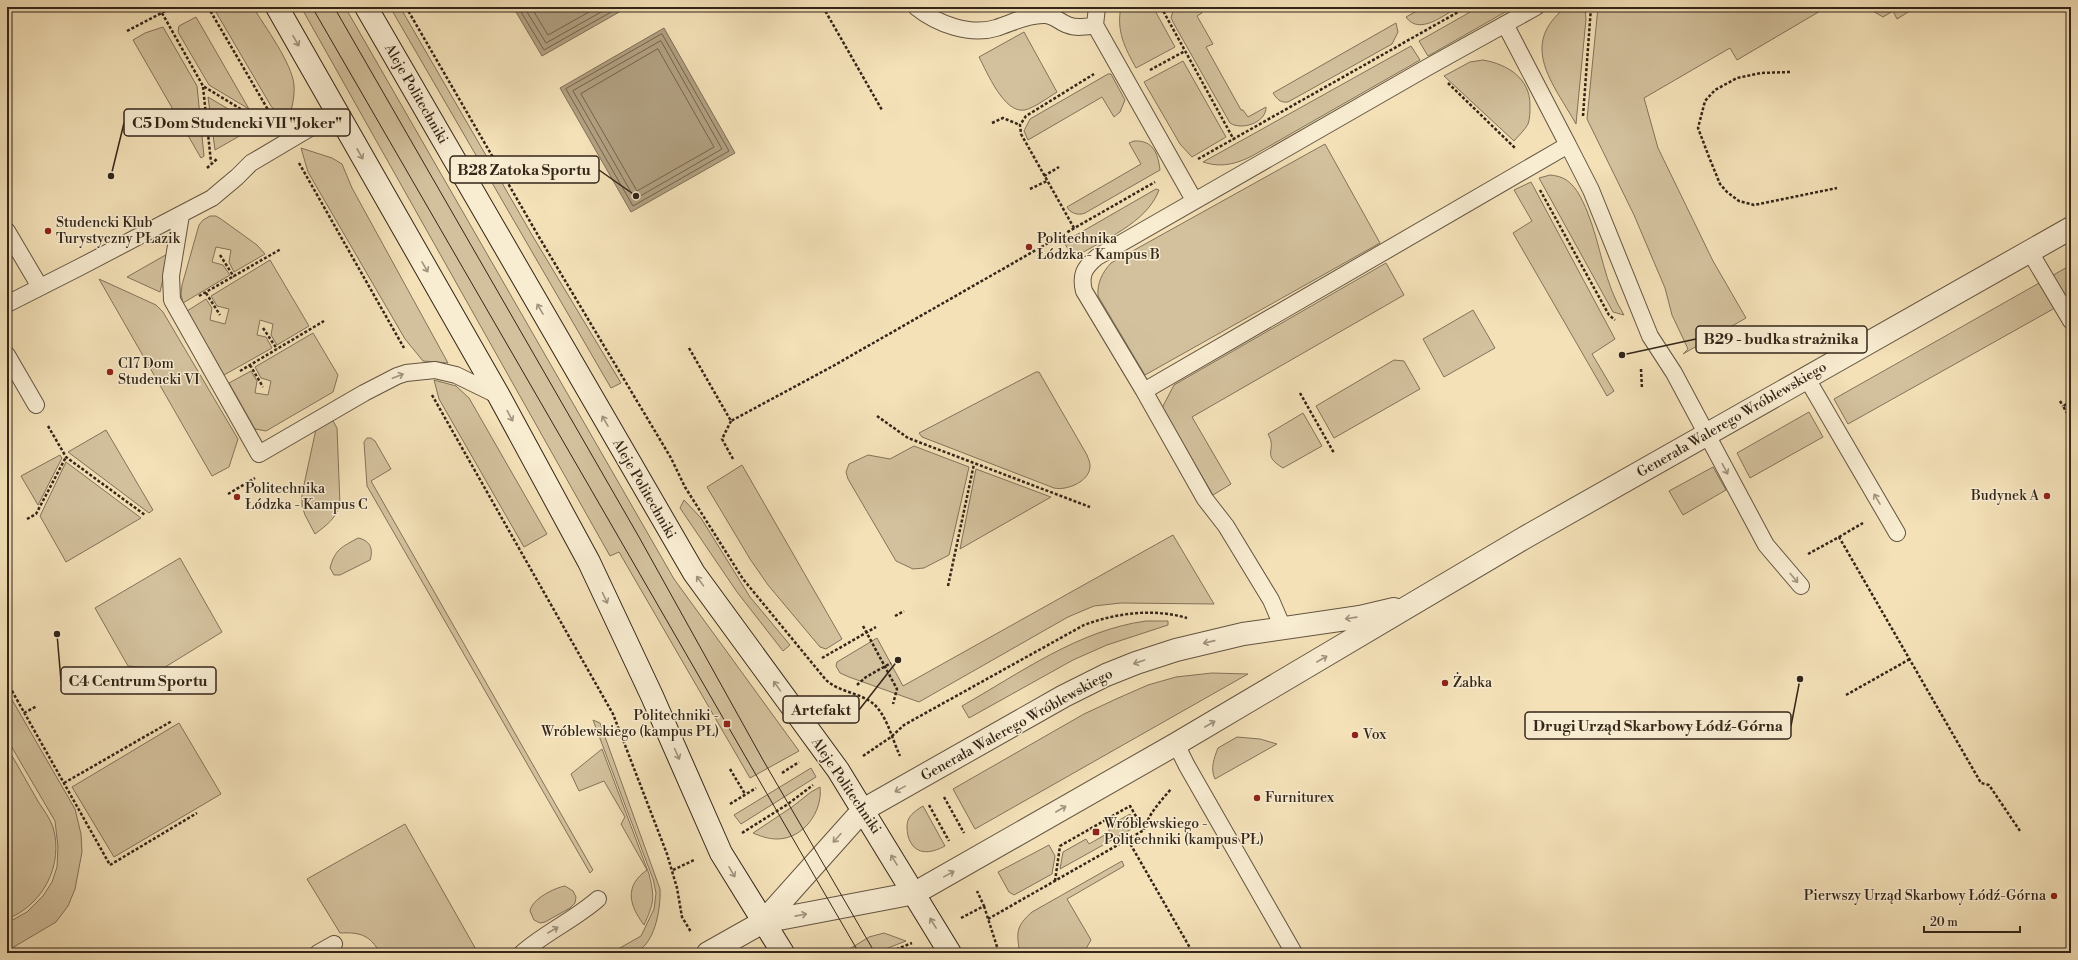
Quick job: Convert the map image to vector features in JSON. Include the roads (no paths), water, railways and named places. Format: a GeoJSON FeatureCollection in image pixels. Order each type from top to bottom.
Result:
{"type":"FeatureCollection","features":[{"type":"Feature","properties":{"kind":"street"},"geometry":{"type":"LineString","coordinates":[[277,7],[499,396],[589,562],[652,696],[721,853],[763,922],[784,953]]}},
{"type":"Feature","properties":{"kind":"street","name":"Aleje Politechniki"},"geometry":{"type":"LineString","coordinates":[[366,7],[694,573],[838,770],[950,953]]}},
{"type":"Feature","properties":{"kind":"street","name":"Generała Walerego Wróblewskiego"},"geometry":{"type":"LineString","coordinates":[[763,922],[915,894],[1416,604],[1524,538],[2071,228]]}},
{"type":"Feature","properties":{"kind":"street","name":"Generała Walerego Wróblewskiego"},"geometry":{"type":"LineString","coordinates":[[708,953],[763,922],[863,810],[1064,696],[1106,675],[1136,663],[1176,650],[1243,634],[1360,617],[1416,604]]}},
{"type":"Feature","properties":{"kind":"lane"},"geometry":{"type":"LineString","coordinates":[[916,7],[936,20],[967,29],[982,30],[997,28],[1024,18],[1044,14],[1052,16],[1070,26],[1095,26]]}},
{"type":"Feature","properties":{"kind":"lane"},"geometry":{"type":"LineString","coordinates":[[1097,7],[1095,26],[1194,200]]}},
{"type":"Feature","properties":{"kind":"lane"},"geometry":{"type":"LineString","coordinates":[[1283,628],[1271,600],[1226,526],[1205,500],[1144,392],[1084,291],[1082,273],[1088,264],[1097,257],[1194,200],[1536,7]]}},
{"type":"Feature","properties":{"kind":"lane"},"geometry":{"type":"LineString","coordinates":[[1505,24],[1591,190],[1650,336],[1666,364],[1674,373],[1766,545],[1801,586]]}},
{"type":"Feature","properties":{"kind":"lane"},"geometry":{"type":"LineString","coordinates":[[7,304],[212,198],[251,163],[337,112]]}},
{"type":"Feature","properties":{"kind":"lane"},"geometry":{"type":"LineString","coordinates":[[1144,392],[1568,145]]}},
{"type":"Feature","properties":{"kind":"lane"},"geometry":{"type":"LineString","coordinates":[[181,214],[172,276],[172,300],[176,310],[259,454],[364,393],[397,376],[418,370],[435,370],[456,375],[499,396]]}},
{"type":"Feature","properties":{"kind":"lane"},"geometry":{"type":"LineString","coordinates":[[7,231],[40,287]]}},
{"type":"Feature","properties":{"kind":"lane"},"geometry":{"type":"LineString","coordinates":[[2030,252],[2071,321]]}},
{"type":"Feature","properties":{"kind":"lane"},"geometry":{"type":"LineString","coordinates":[[7,355],[36,405]]}},
{"type":"Feature","properties":{"kind":"lane"},"geometry":{"type":"LineString","coordinates":[[1806,378],[1897,532]]}},
{"type":"Feature","properties":{"kind":"lane"},"geometry":{"type":"LineString","coordinates":[[1176,744],[1187,766],[1294,953]]}},
{"type":"Feature","properties":{"kind":"lane"},"geometry":{"type":"LineString","coordinates":[[522,953],[546,934],[586,909],[598,899]]}},
{"type":"Feature","properties":{"kind":"lane"},"geometry":{"type":"LineString","coordinates":[[318,953],[334,944]]}},
{"type":"Feature","properties":{"kind":"water"},"geometry":{"type":"Polygon","coordinates":[[[513,7],[628,7],[542,56],[513,7]]]}},
{"type":"Feature","properties":{"kind":"water"},"geometry":{"type":"Polygon","coordinates":[[[664,28],[735,153],[631,212],[560,88],[664,28]]]}},
{"type":"Feature","properties":{"kind":"tram line"},"geometry":{"type":"LineString","coordinates":[[312,7],[859,953]]}},
{"type":"Feature","properties":{"kind":"tram line"},"geometry":{"type":"LineString","coordinates":[[334,7],[639,537],[763,760],[875,953]]}},
{"type":"Feature","properties":{"kind":"place","name":"C5 Dom Studencki VII \"Joker\""},"geometry":{"type":"Point","coordinates":[111,176]}},
{"type":"Feature","properties":{"kind":"place","name":"B28 Zatoka Sportu"},"geometry":{"type":"Point","coordinates":[636,196]}},
{"type":"Feature","properties":{"kind":"place","name":"Studencki Klub Turystyczny PŁazik"},"geometry":{"type":"Point","coordinates":[48,231]}},
{"type":"Feature","properties":{"kind":"place","name":"Politechnika Łódzka - Kampus B"},"geometry":{"type":"Point","coordinates":[1029,247]}},
{"type":"Feature","properties":{"kind":"place","name":"B29 - budka strażnika"},"geometry":{"type":"Point","coordinates":[1622,355]}},
{"type":"Feature","properties":{"kind":"place","name":"C17 Dom Studencki VI"},"geometry":{"type":"Point","coordinates":[110,372]}},
{"type":"Feature","properties":{"kind":"place","name":"Budynek A"},"geometry":{"type":"Point","coordinates":[2047,496]}},
{"type":"Feature","properties":{"kind":"place","name":"Politechnika Łódzka - Kampus C"},"geometry":{"type":"Point","coordinates":[237,497]}},
{"type":"Feature","properties":{"kind":"place","name":"C4 Centrum Sportu"},"geometry":{"type":"Point","coordinates":[57,634]}},
{"type":"Feature","properties":{"kind":"place","name":"Artefakt"},"geometry":{"type":"Point","coordinates":[898,660]}},
{"type":"Feature","properties":{"kind":"place","name":"Drugi Urząd Skarbowy Łódź-Górna"},"geometry":{"type":"Point","coordinates":[1800,679]}},
{"type":"Feature","properties":{"kind":"place","name":"Żabka"},"geometry":{"type":"Point","coordinates":[1445,683]}},
{"type":"Feature","properties":{"kind":"place","name":"Politechniki - Wróblewskiego (kampus PŁ)"},"geometry":{"type":"Point","coordinates":[727,724]}},
{"type":"Feature","properties":{"kind":"place","name":"Vox"},"geometry":{"type":"Point","coordinates":[1355,735]}},
{"type":"Feature","properties":{"kind":"place","name":"Furniturex"},"geometry":{"type":"Point","coordinates":[1257,798]}},
{"type":"Feature","properties":{"kind":"place","name":"Wróblewskiego - Politechniki (kampus PŁ)"},"geometry":{"type":"Point","coordinates":[1096,832]}},
{"type":"Feature","properties":{"kind":"place","name":"Pierwszy Urząd Skarbowy Łódź-Górna"},"geometry":{"type":"Point","coordinates":[2054,896]}}]}
